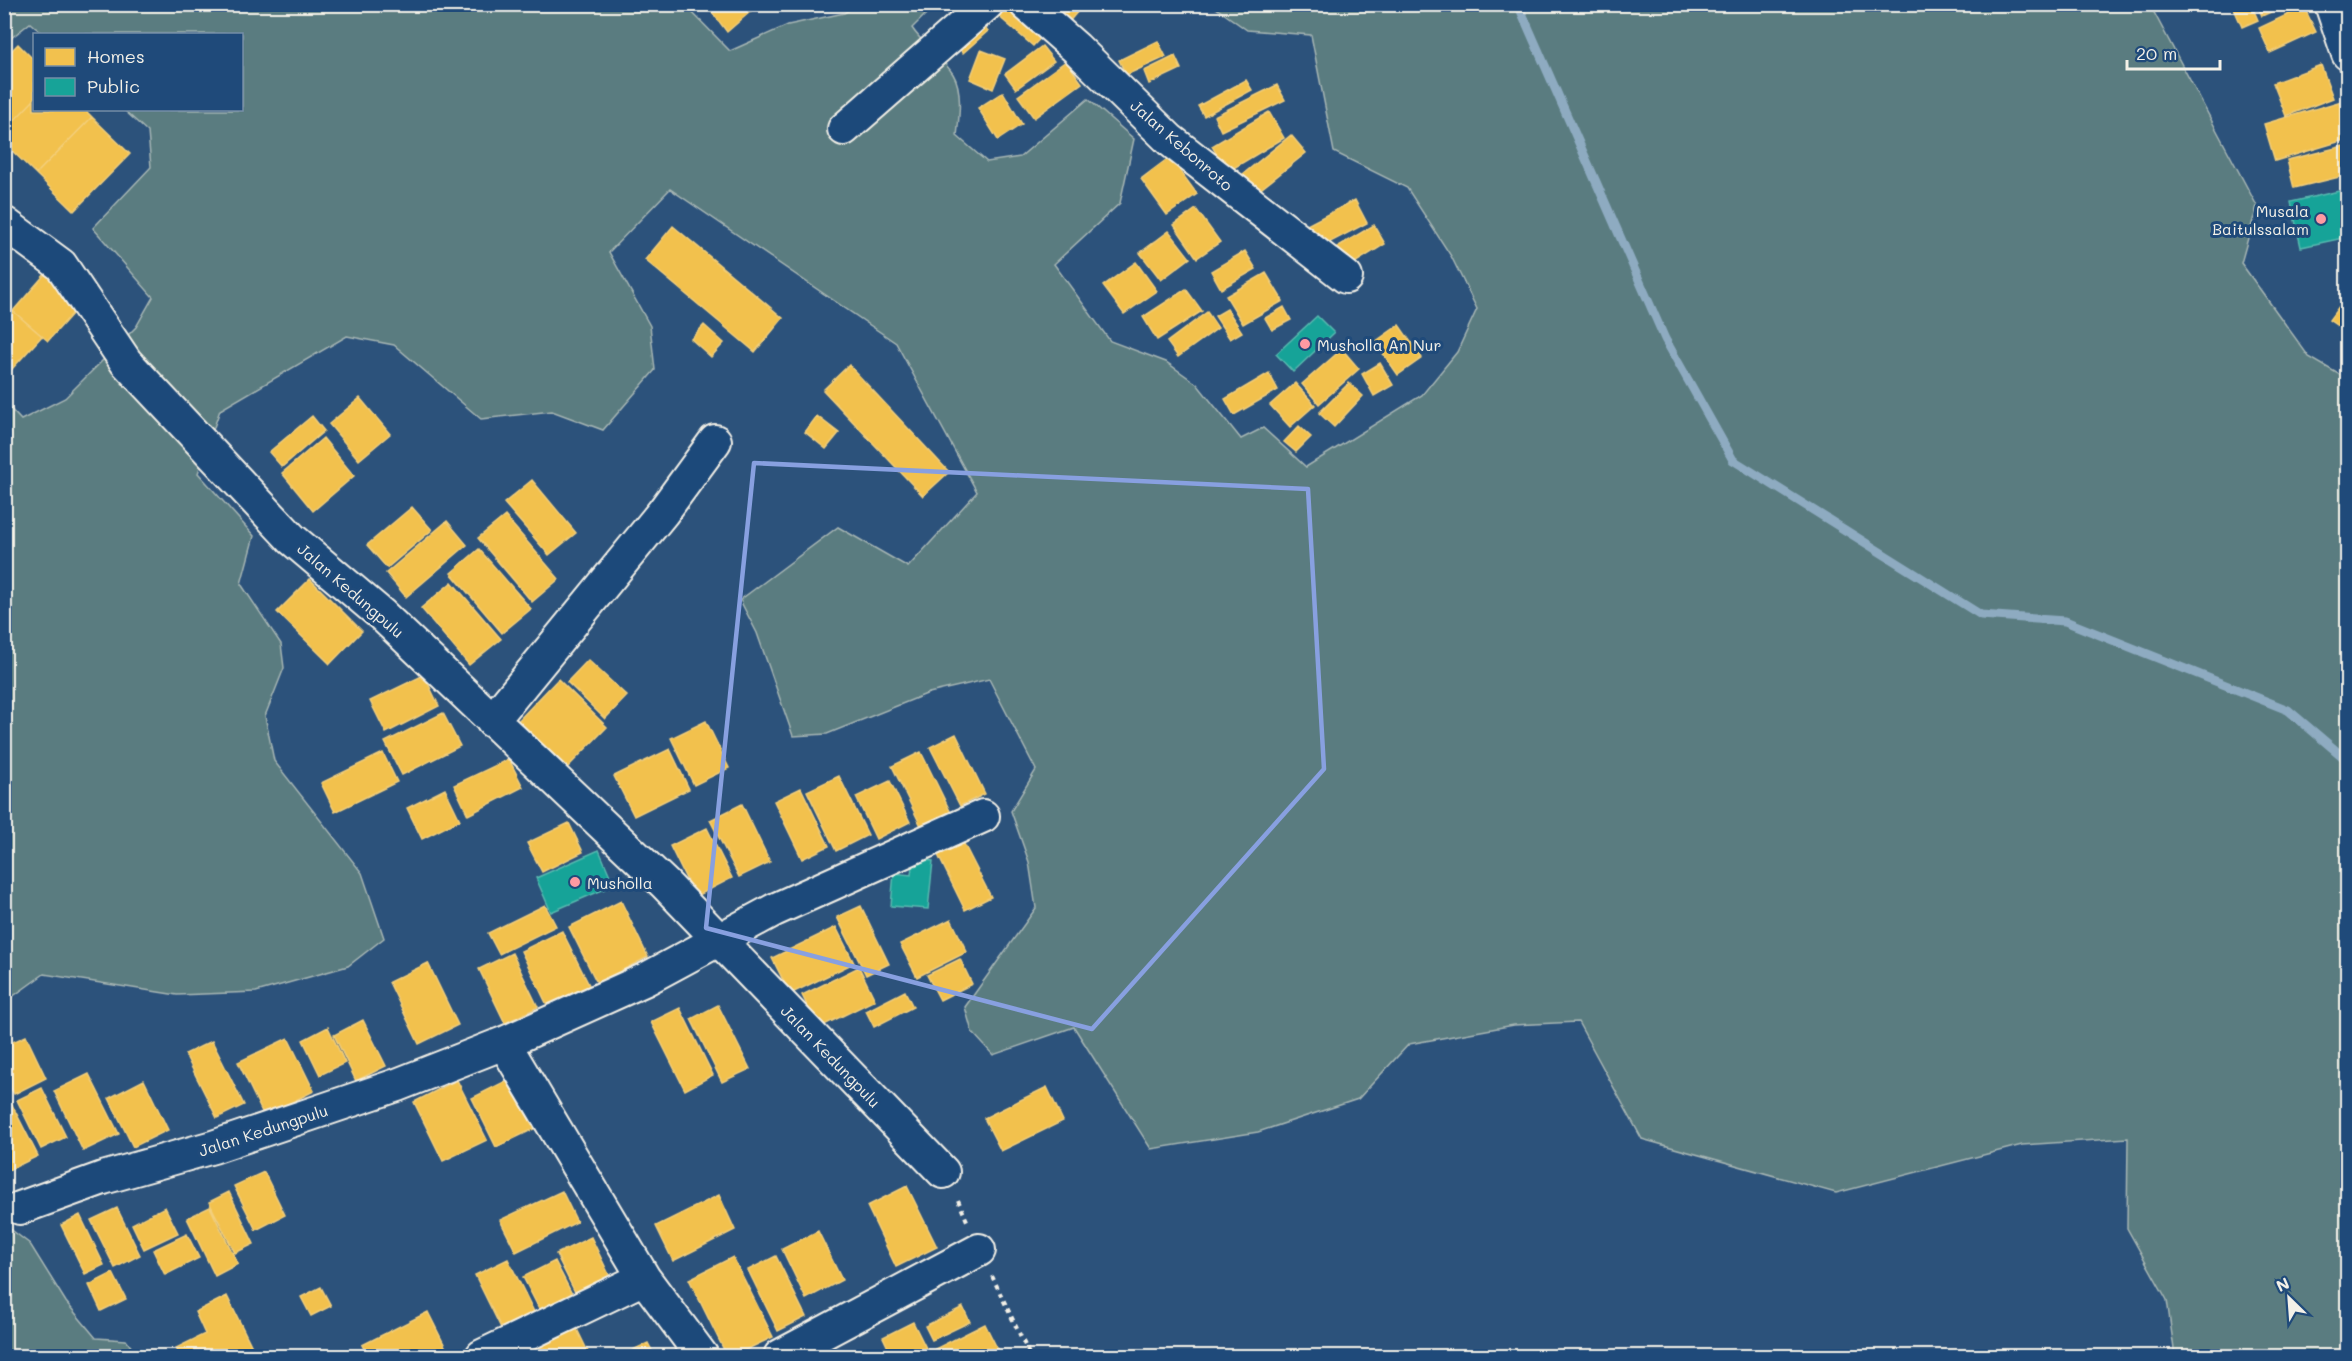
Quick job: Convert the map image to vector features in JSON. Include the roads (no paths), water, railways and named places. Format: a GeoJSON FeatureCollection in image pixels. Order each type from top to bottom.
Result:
{"type":"FeatureCollection","features":[{"type":"Feature","properties":{"kind":"street"},"geometry":{"type":"LineString","coordinates":[[844,129],[987,4]]}},
{"type":"Feature","properties":{"kind":"street","name":"Jalan Kebonroto"},"geometry":{"type":"LineString","coordinates":[[1026,4],[1076,48],[1170,140],[1346,277]]}},
{"type":"Feature","properties":{"kind":"street"},"geometry":{"type":"LineString","coordinates":[[2331,4],[2348,54]]}},
{"type":"Feature","properties":{"kind":"street","name":"Jalan Kedungpulu"},"geometry":{"type":"LineString","coordinates":[[4,223],[60,265],[126,362],[292,539],[382,615],[664,884],[943,1172]]}},
{"type":"Feature","properties":{"kind":"street"},"geometry":{"type":"LineString","coordinates":[[492,721],[656,522],[715,441]]}},
{"type":"Feature","properties":{"kind":"street","name":"Jalan Kedungpulu"},"geometry":{"type":"LineString","coordinates":[[20,1208],[103,1178],[213,1148],[324,1110],[504,1043],[646,979],[774,910],[982,816]]}},
{"type":"Feature","properties":{"kind":"street"},"geometry":{"type":"LineString","coordinates":[[504,1043],[644,1278],[702,1356]]}},
{"type":"Feature","properties":{"kind":"street"},"geometry":{"type":"LineString","coordinates":[[780,1356],[979,1250]]}},
{"type":"Feature","properties":{"kind":"street"},"geometry":{"type":"LineString","coordinates":[[482,1356],[644,1278]]}},
{"type":"Feature","properties":{"kind":"waterway"},"geometry":{"type":"LineString","coordinates":[[1518,4],[1665,339],[1733,460],[1981,615],[2065,621],[2288,710],[2348,761]]}},
{"type":"Feature","properties":{"kind":"place","name":"Musala Baitulssalam"},"geometry":{"type":"Point","coordinates":[2321,219]}},
{"type":"Feature","properties":{"kind":"place","name":"Musholla An Nur"},"geometry":{"type":"Point","coordinates":[1305,344]}},
{"type":"Feature","properties":{"kind":"place","name":"Musholla"},"geometry":{"type":"Point","coordinates":[575,882]}}]}
